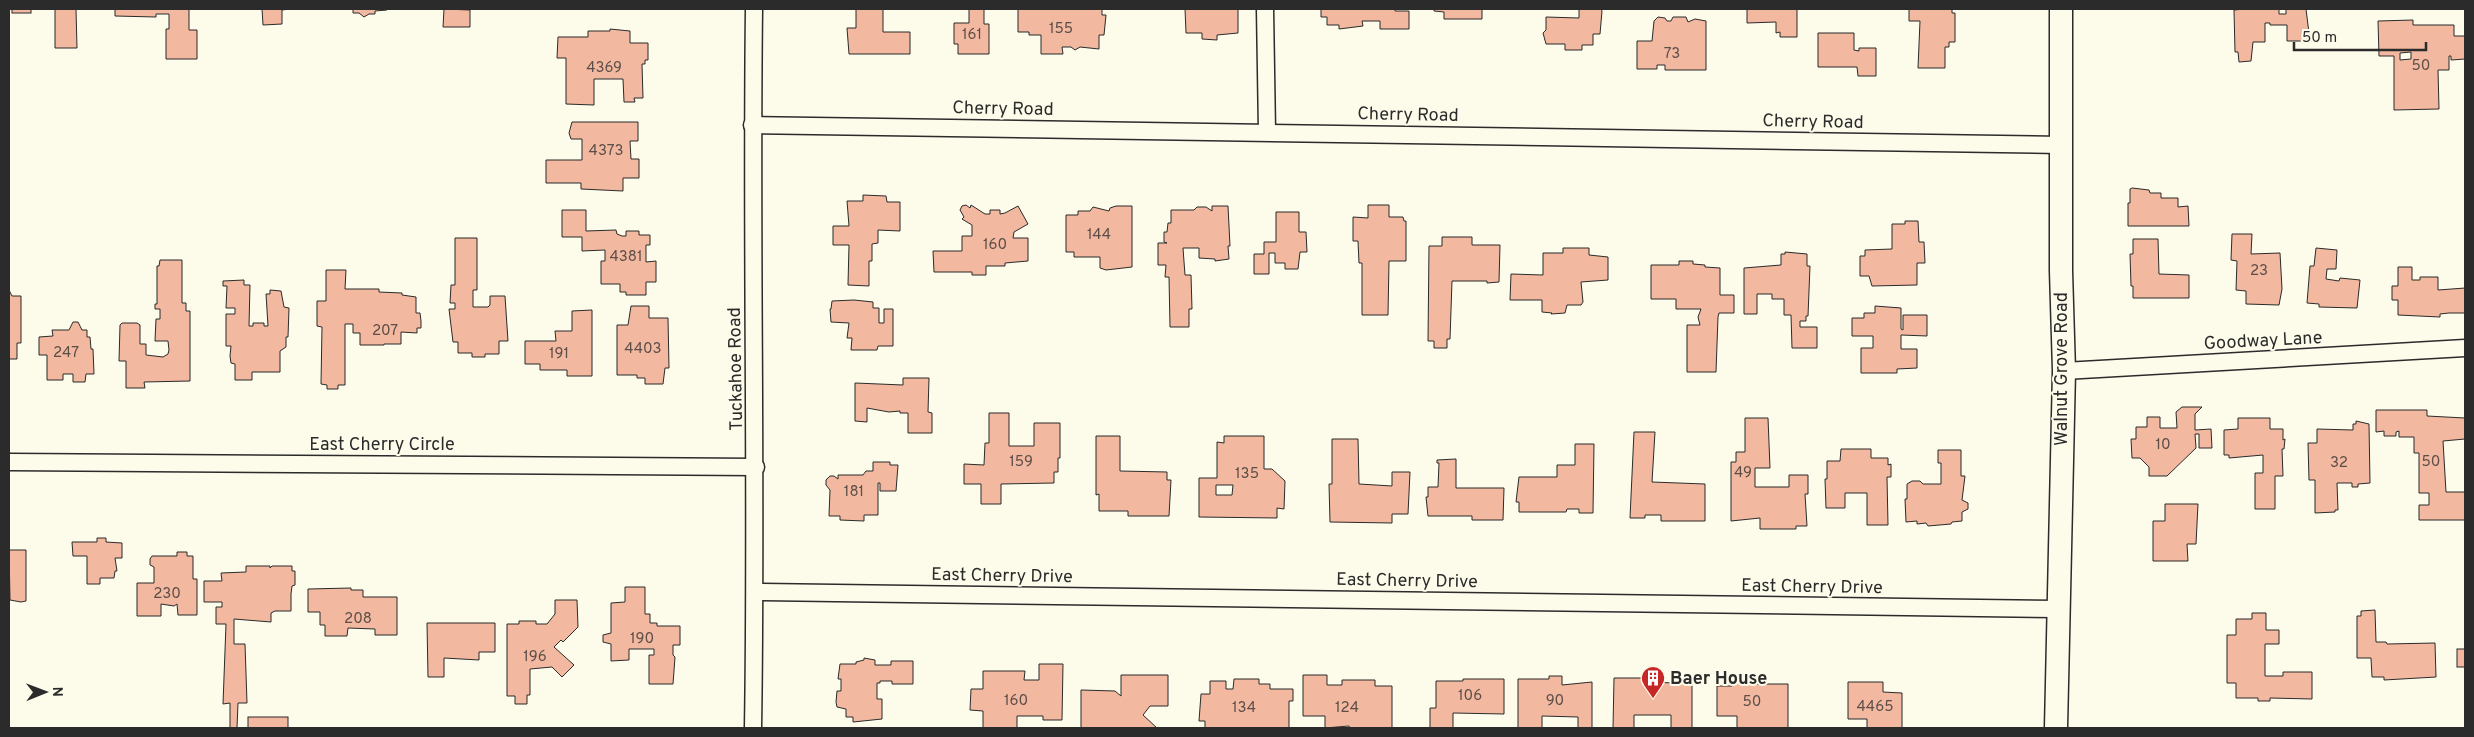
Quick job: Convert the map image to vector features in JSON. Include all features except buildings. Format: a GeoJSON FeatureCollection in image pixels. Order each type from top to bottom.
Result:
{"type":"FeatureCollection","features":[{"type":"Feature","properties":{"kind":"main road","name":"Walnut Grove Road"},"geometry":{"type":"LineString","coordinates":[[2056,728],[2064,371],[2061,271],[2061,9]]}},
{"type":"Feature","properties":{"kind":"street","name":"Tuckahoe Road"},"geometry":{"type":"LineString","coordinates":[[753,728],[756,467],[752,125],[754,9]]}},
{"type":"Feature","properties":{"kind":"street"},"geometry":{"type":"LineString","coordinates":[[1264,9],[1267,132]]}},
{"type":"Feature","properties":{"kind":"street","name":"Cherry Road"},"geometry":{"type":"LineString","coordinates":[[752,125],[2062,145]]}},
{"type":"Feature","properties":{"kind":"street","name":"Goodway Lane"},"geometry":{"type":"LineString","coordinates":[[2064,371],[2465,348]]}},
{"type":"Feature","properties":{"kind":"street","name":"East Cherry Circle"},"geometry":{"type":"LineString","coordinates":[[9,462],[756,467]]}},
{"type":"Feature","properties":{"kind":"street","name":"East Cherry Drive"},"geometry":{"type":"LineString","coordinates":[[755,592],[2059,609]]}},
{"type":"Feature","properties":{"kind":"place","name":"Baer House"},"geometry":{"type":"Point","coordinates":[1653,699]}}]}
